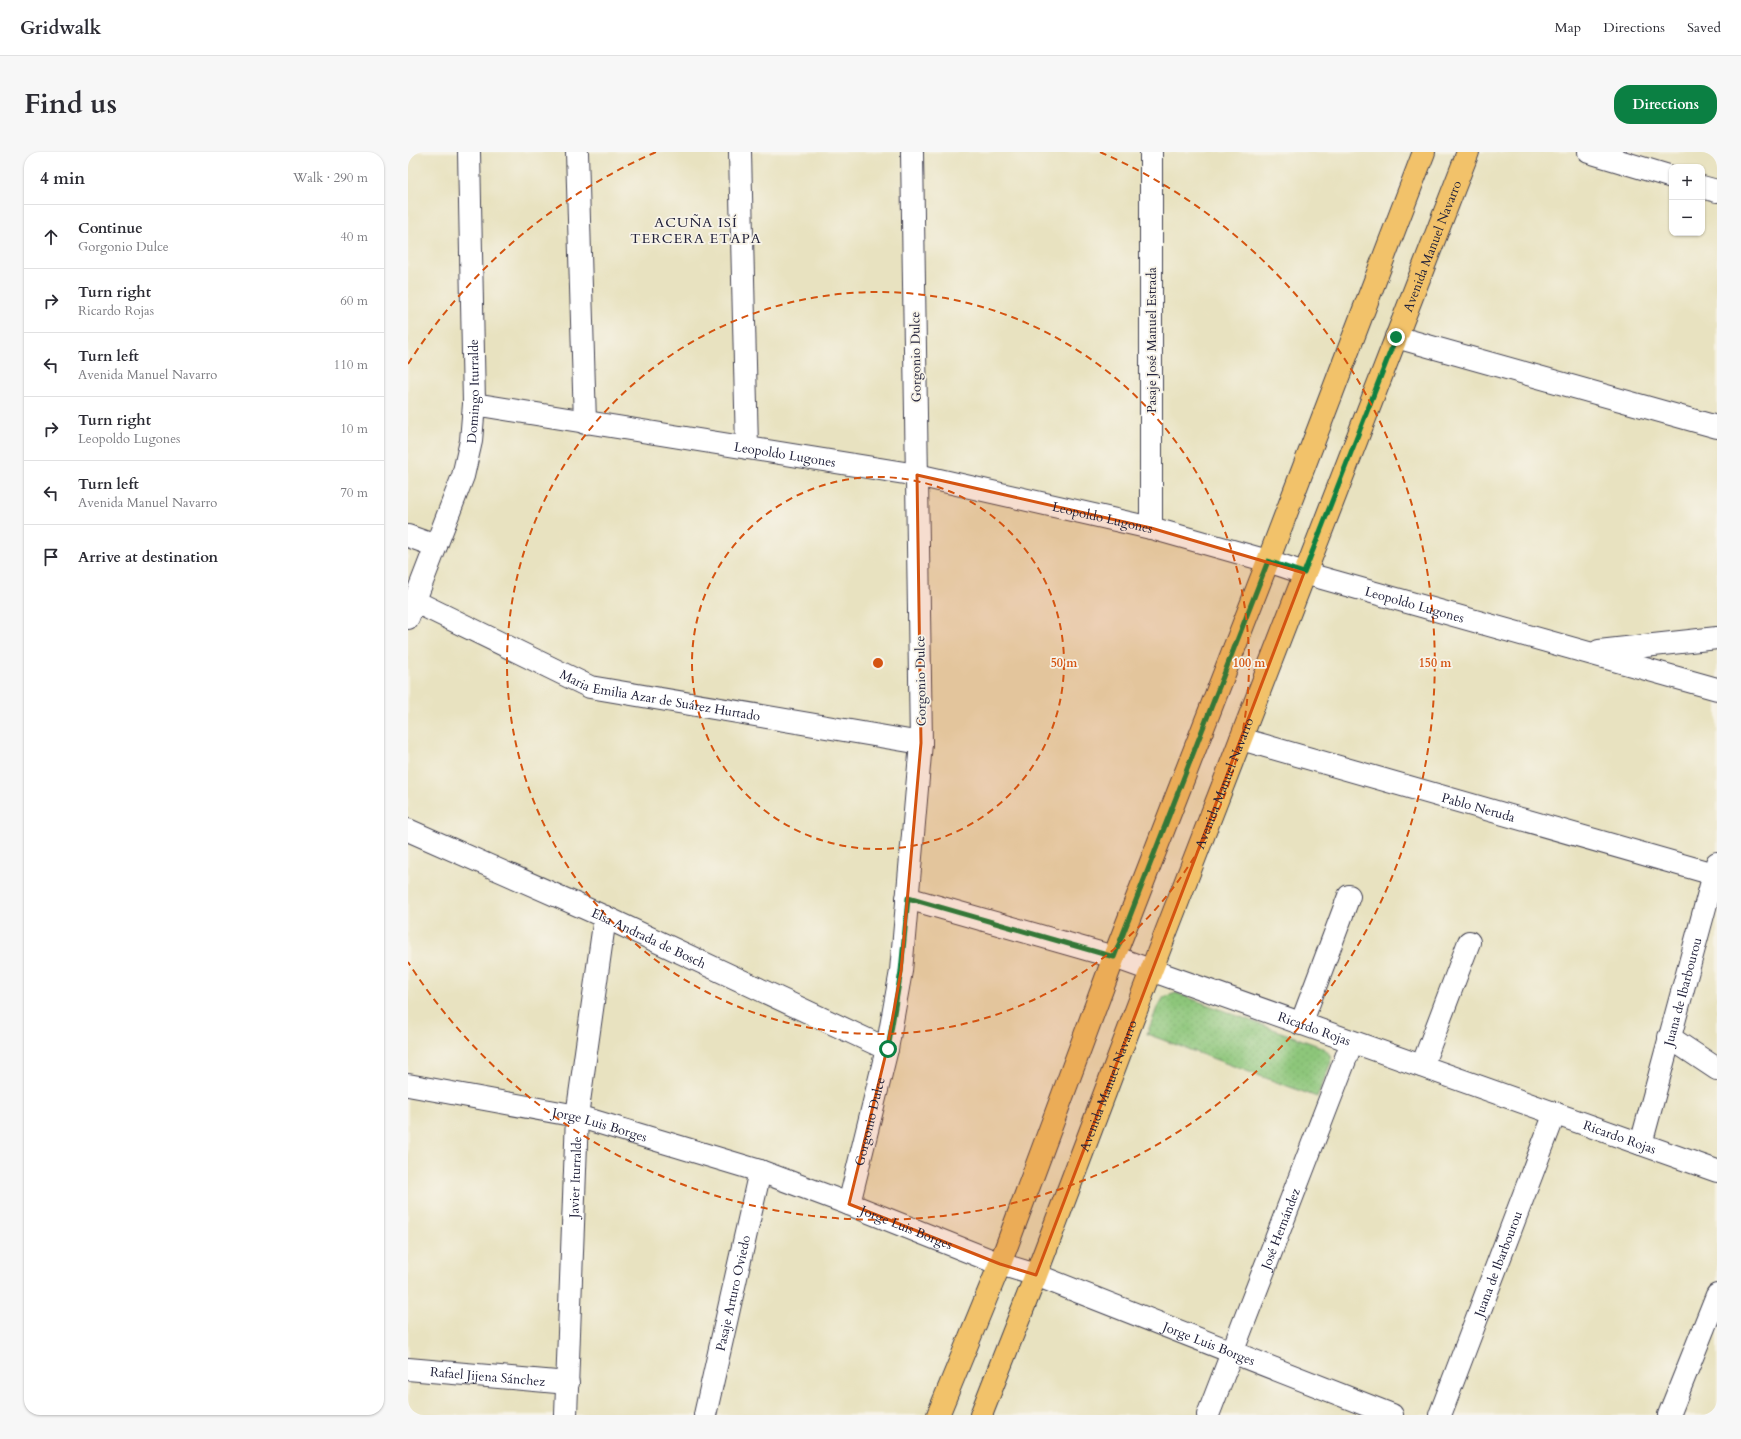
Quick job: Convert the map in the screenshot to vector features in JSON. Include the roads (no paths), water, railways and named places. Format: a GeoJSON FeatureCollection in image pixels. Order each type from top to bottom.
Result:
{"type":"FeatureCollection","features":[{"type":"Feature","properties":{"kind":"main road"},"geometry":{"type":"LineString","coordinates":[[938,1415],[1000,1264],[1114,957],[1268,561],[1424,152]]}},
{"type":"Feature","properties":{"kind":"main road","name":"Avenida Manuel Navarro"},"geometry":{"type":"LineString","coordinates":[[981,1415],[1036,1275],[1304,573],[1468,152]]}},
{"type":"Feature","properties":{"kind":"street","name":"Domingo Iturralde"},"geometry":{"type":"LineString","coordinates":[[411,610],[463,476],[471,441],[474,404],[469,152]]}},
{"type":"Feature","properties":{"kind":"street"},"geometry":{"type":"LineString","coordinates":[[577,152],[585,423]]}},
{"type":"Feature","properties":{"kind":"street"},"geometry":{"type":"LineString","coordinates":[[740,152],[747,448]]}},
{"type":"Feature","properties":{"kind":"street","name":"Gorgonio Dulce"},"geometry":{"type":"LineString","coordinates":[[849,1204],[888,1049],[901,971],[921,744],[912,152]]}},
{"type":"Feature","properties":{"kind":"street","name":"Pasaje José Manuel Estrada"},"geometry":{"type":"LineString","coordinates":[[1151,152],[1151,528]]}},
{"type":"Feature","properties":{"kind":"street"},"geometry":{"type":"LineString","coordinates":[[1590,152],[1669,176]]}},
{"type":"Feature","properties":{"kind":"street"},"geometry":{"type":"LineString","coordinates":[[1705,188],[1717,191]]}},
{"type":"Feature","properties":{"kind":"street"},"geometry":{"type":"LineString","coordinates":[[1396,337],[1717,427]]}},
{"type":"Feature","properties":{"kind":"street","name":"Leopoldo Lugones"},"geometry":{"type":"LineString","coordinates":[[474,404],[917,475],[1151,528],[1268,561],[1304,573],[1717,688]]}},
{"type":"Feature","properties":{"kind":"street"},"geometry":{"type":"LineString","coordinates":[[408,536],[436,546]]}},
{"type":"Feature","properties":{"kind":"street","name":"Maria Emilia Azar de Suárez Hurtado"},"geometry":{"type":"LineString","coordinates":[[411,610],[590,687],[921,744]]}},
{"type":"Feature","properties":{"kind":"street"},"geometry":{"type":"LineString","coordinates":[[1588,653],[1717,638]]}},
{"type":"Feature","properties":{"kind":"street","name":"Pablo Neruda"},"geometry":{"type":"LineString","coordinates":[[1241,739],[1716,870]]}},
{"type":"Feature","properties":{"kind":"street","name":"Elsa Andrada de Bosch"},"geometry":{"type":"LineString","coordinates":[[408,830],[605,917],[888,1049]]}},
{"type":"Feature","properties":{"kind":"street","name":"Juana de Ibarbourou"},"geometry":{"type":"LineString","coordinates":[[1641,1144],[1669,1037],[1716,870]]}},
{"type":"Feature","properties":{"kind":"street"},"geometry":{"type":"LineString","coordinates":[[1301,1024],[1349,896]]}},
{"type":"Feature","properties":{"kind":"street","name":"Ricardo Rojas"},"geometry":{"type":"LineString","coordinates":[[908,898],[1114,957],[1717,1171]]}},
{"type":"Feature","properties":{"kind":"street","name":"Javier Iturralde"},"geometry":{"type":"LineString","coordinates":[[566,1415],[578,1116],[605,917]]}},
{"type":"Feature","properties":{"kind":"street"},"geometry":{"type":"LineString","coordinates":[[1422,1066],[1469,942]]}},
{"type":"Feature","properties":{"kind":"street"},"geometry":{"type":"LineString","coordinates":[[1669,1037],[1717,1069]]}},
{"type":"Feature","properties":{"kind":"street","name":"José Hernández"},"geometry":{"type":"LineString","coordinates":[[1208,1415],[1352,1042]]}},
{"type":"Feature","properties":{"kind":"street","name":"Jorge Luis Borges"},"geometry":{"type":"LineString","coordinates":[[408,1085],[578,1116],[760,1171],[849,1204],[1000,1264],[1036,1275],[1392,1415]]}},
{"type":"Feature","properties":{"kind":"street","name":"Juana de Ibarbourou"},"geometry":{"type":"LineString","coordinates":[[1440,1415],[1555,1113]]}},
{"type":"Feature","properties":{"kind":"street","name":"Pasaje Arturo Oviedo"},"geometry":{"type":"LineString","coordinates":[[705,1415],[760,1171]]}},
{"type":"Feature","properties":{"kind":"street"},"geometry":{"type":"LineString","coordinates":[[1669,1415],[1717,1295]]}},
{"type":"Feature","properties":{"kind":"street","name":"Rafael Jijena Sánchez"},"geometry":{"type":"LineString","coordinates":[[408,1369],[568,1383]]}},
{"type":"Feature","properties":{"kind":"district","name":"ACUÑA ISÍ TERCERA ETAPA"},"geometry":{"type":"Point","coordinates":[696,230]}}]}
